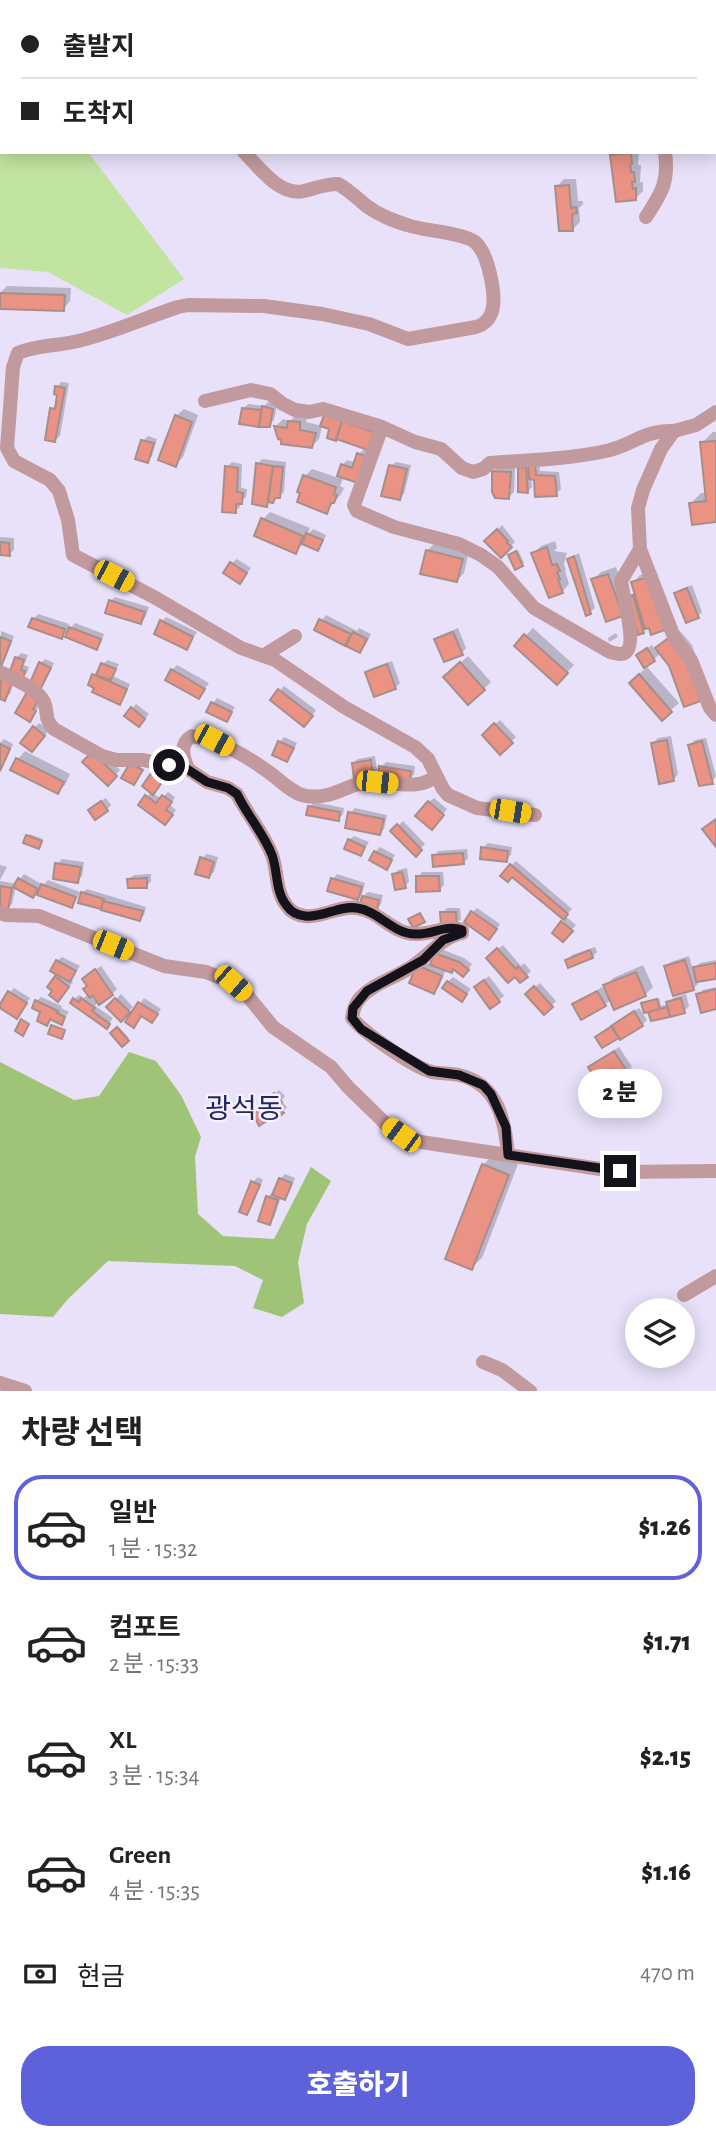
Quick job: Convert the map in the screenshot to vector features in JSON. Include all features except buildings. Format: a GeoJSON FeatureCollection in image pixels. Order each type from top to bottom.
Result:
{"type":"FeatureCollection","features":[{"type":"Feature","properties":{"kind":"street"},"geometry":{"type":"LineString","coordinates":[[246,154],[269,178],[289,191],[304,191],[338,184],[384,216],[425,231],[472,240],[479,245],[488,267],[494,306],[491,315],[484,324],[476,327],[408,339],[369,324],[299,310],[264,306],[188,305],[79,341],[32,347],[18,353],[13,367],[7,448],[14,461],[50,480],[59,491],[68,520],[73,555],[154,597],[241,648],[275,660],[344,707],[415,747],[428,760],[449,795],[477,808],[535,815]]}},
{"type":"Feature","properties":{"kind":"street"},"geometry":{"type":"LineString","coordinates":[[646,216],[663,190],[666,178],[665,154]]}},
{"type":"Feature","properties":{"kind":"street"},"geometry":{"type":"LineString","coordinates":[[205,401],[251,390],[270,394],[295,410],[310,412],[323,409],[441,449],[462,468],[472,472],[491,463],[598,453],[629,443],[645,434],[696,425],[716,412]]}},
{"type":"Feature","properties":{"kind":"street"},"geometry":{"type":"LineString","coordinates":[[382,427],[354,505],[358,511],[394,527],[459,544],[481,555],[498,567],[534,608],[610,652],[620,654],[630,647],[631,635],[621,582],[640,549]]}},
{"type":"Feature","properties":{"kind":"street"},"geometry":{"type":"LineString","coordinates":[[674,431],[661,449],[643,490],[638,508],[640,549],[674,637],[691,660],[710,708],[716,715]]}},
{"type":"Feature","properties":{"kind":"street"},"geometry":{"type":"LineString","coordinates":[[263,656],[295,636]]}},
{"type":"Feature","properties":{"kind":"street"},"geometry":{"type":"LineString","coordinates":[[0,672],[38,695],[45,704],[48,723],[54,729],[102,756],[117,760],[144,760],[187,769],[207,782],[228,788],[237,794],[272,855],[280,893],[285,905],[294,913],[316,916],[340,908],[360,908],[377,914],[405,932],[415,934],[450,927],[462,930],[462,933],[443,940],[415,965],[367,991],[353,1008],[352,1018],[361,1029],[429,1071],[459,1075],[483,1085],[491,1094],[506,1127],[508,1155]]}},
{"type":"Feature","properties":{"kind":"street"},"geometry":{"type":"LineString","coordinates":[[187,769],[183,747],[186,740],[192,736],[214,740],[233,750],[302,796],[323,797],[363,782],[414,785],[431,781],[436,776]]}},
{"type":"Feature","properties":{"kind":"street"},"geometry":{"type":"LineString","coordinates":[[0,913],[38,916],[164,966],[206,972],[233,983],[247,995],[273,1027],[331,1067],[374,1114],[401,1135],[421,1142],[620,1171],[716,1171]]}},
{"type":"Feature","properties":{"kind":"street"},"geometry":{"type":"LineString","coordinates":[[684,1295],[716,1276]]}},
{"type":"Feature","properties":{"kind":"street"},"geometry":{"type":"LineString","coordinates":[[482,1362],[502,1370],[530,1391]]}},
{"type":"Feature","properties":{"kind":"street"},"geometry":{"type":"LineString","coordinates":[[0,1383],[25,1391]]}},
{"type":"Feature","properties":{"kind":"green space"},"geometry":{"type":"Polygon","coordinates":[[[0,154],[90,154],[184,279],[127,315],[48,272],[0,268],[0,154]]]}},
{"type":"Feature","properties":{"kind":"green space"},"geometry":{"type":"Polygon","coordinates":[[[129,1052],[156,1061],[181,1095],[201,1137],[195,1157],[198,1214],[223,1236],[274,1239],[311,1167],[331,1181],[307,1224],[298,1262],[304,1303],[282,1317],[253,1308],[263,1280],[235,1266],[108,1261],[53,1317],[0,1314],[0,1062],[74,1100],[99,1096],[129,1052]]]}},
{"type":"Feature","properties":{"kind":"district","name":"광석동"},"geometry":{"type":"Point","coordinates":[244,1108]}},
{"type":"Feature","properties":{"kind":"route"},"geometry":{"type":"LineString","coordinates":[[169,765],[187,769],[207,782],[228,788],[237,794],[272,855],[280,893],[285,905],[294,913],[316,916],[340,908],[360,908],[377,914],[405,932],[415,934],[450,927],[462,930],[462,933],[443,940],[423,960],[367,991],[353,1008],[352,1018],[361,1029],[429,1071],[459,1075],[483,1085],[491,1094],[506,1127],[508,1155],[620,1171]]}}]}
